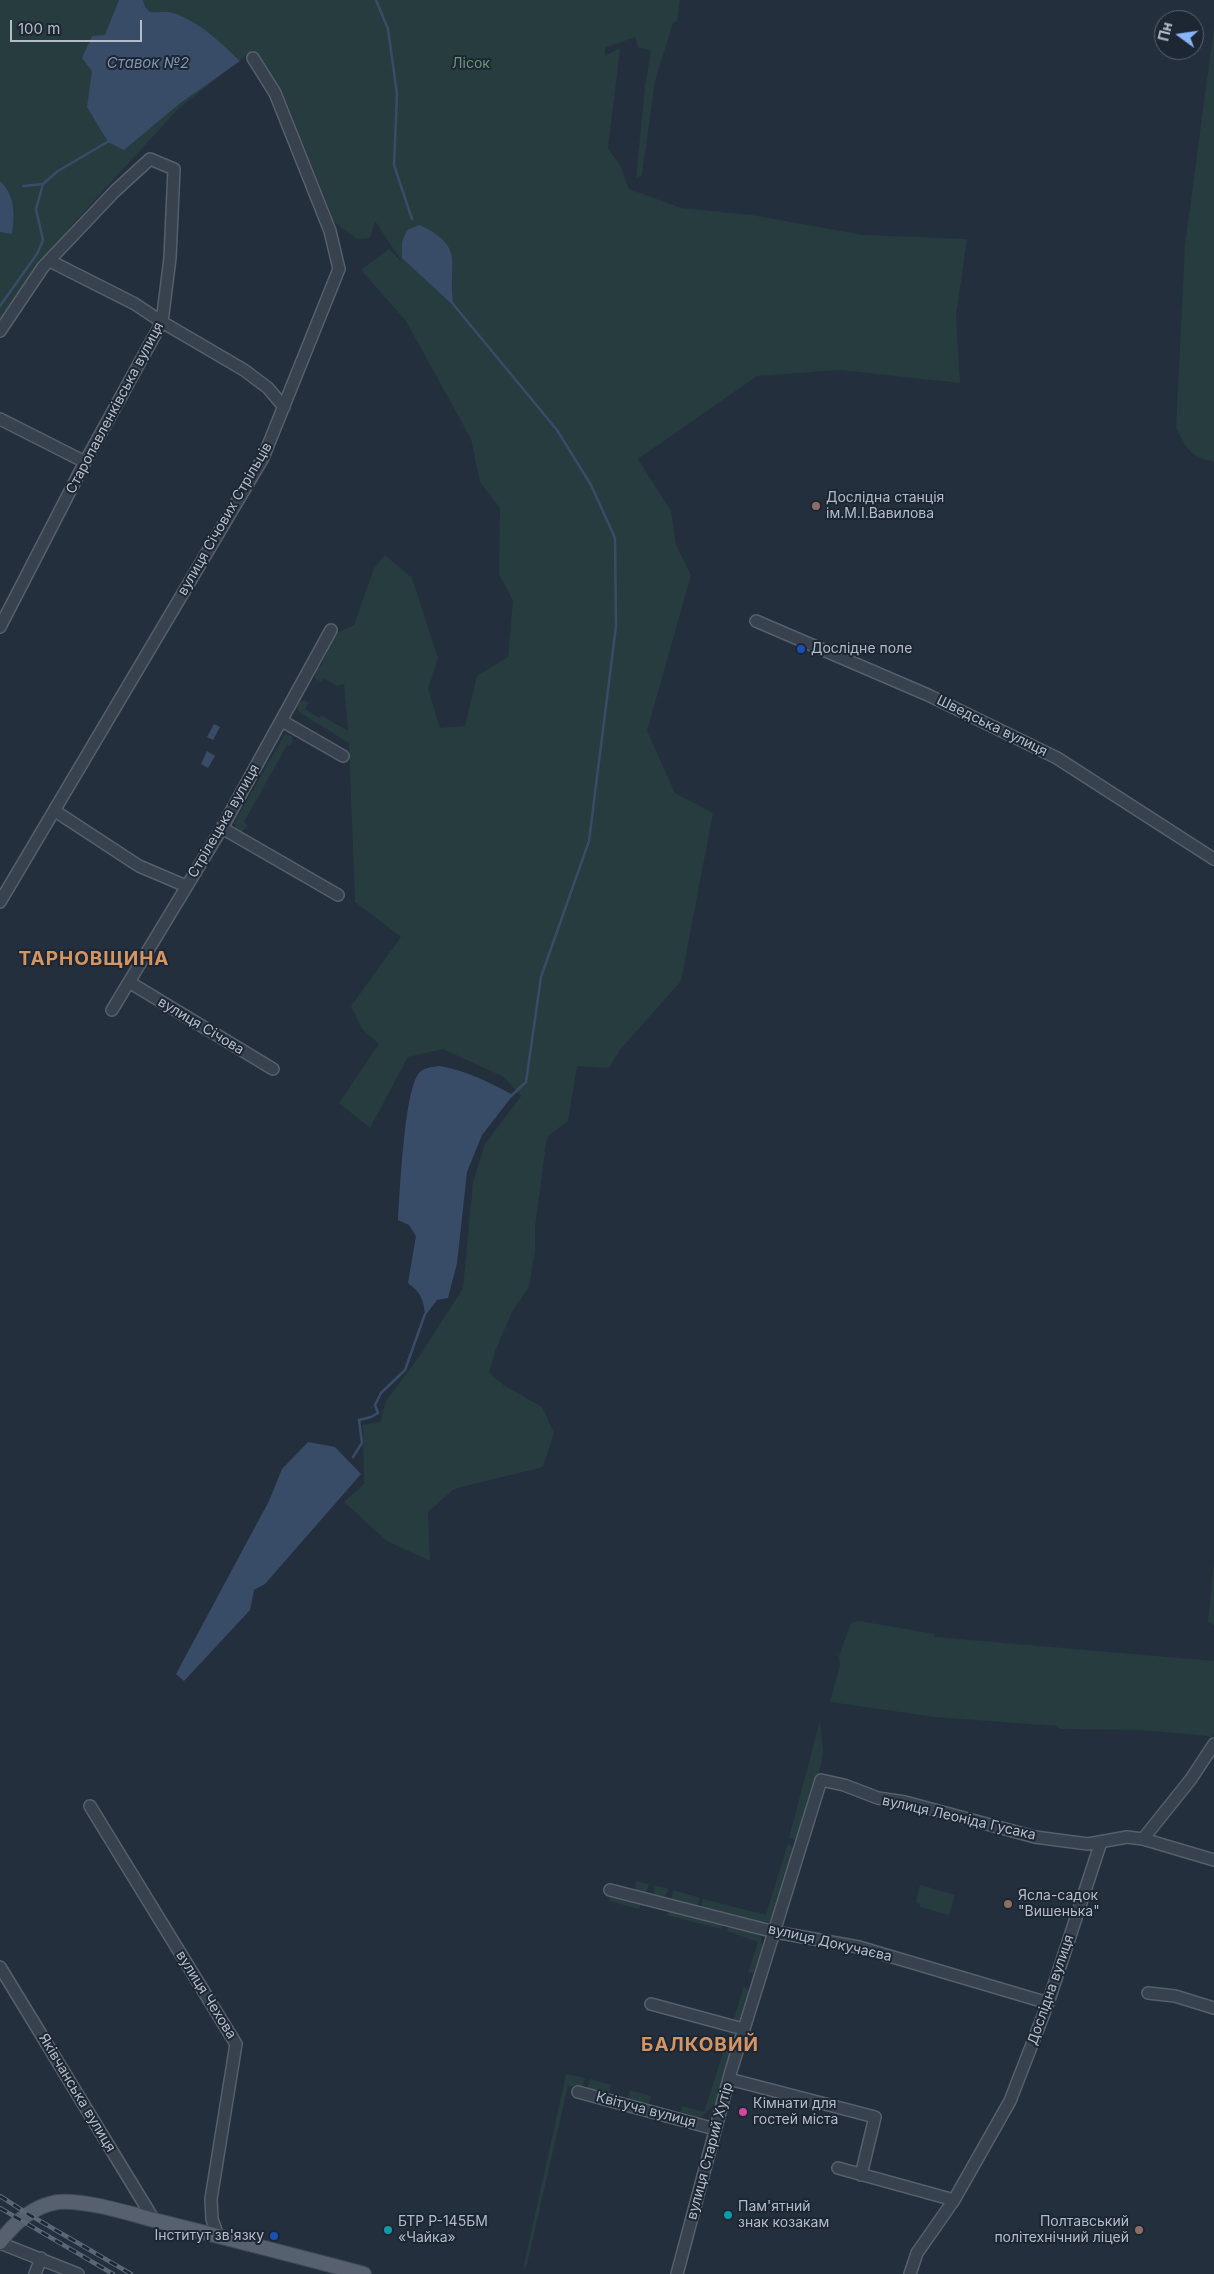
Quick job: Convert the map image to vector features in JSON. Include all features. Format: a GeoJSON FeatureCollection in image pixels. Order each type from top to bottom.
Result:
{"type":"FeatureCollection","features":[{"type":"Feature","properties":{"kind":"main road"},"geometry":{"type":"LineString","coordinates":[[0,2242],[11,2226],[41,2207],[58,2202],[83,2204],[154,2220],[364,2274]]}},
{"type":"Feature","properties":{"kind":"street","name":"вулиця Січових Стрільців"},"geometry":{"type":"LineString","coordinates":[[0,902],[263,458],[339,269],[330,231],[275,93],[253,58]]}},
{"type":"Feature","properties":{"kind":"street","name":"Старопавленківська вулиця"},"geometry":{"type":"LineString","coordinates":[[0,626],[85,462],[162,322],[170,258],[174,169],[150,159],[115,191],[50,261]]}},
{"type":"Feature","properties":{"kind":"street"},"geometry":{"type":"LineString","coordinates":[[0,331],[43,267],[50,261],[135,304],[244,370],[268,388],[284,406]]}},
{"type":"Feature","properties":{"kind":"street"},"geometry":{"type":"LineString","coordinates":[[0,419],[85,462]]}},
{"type":"Feature","properties":{"kind":"street","name":"Шведська вулиця"},"geometry":{"type":"LineString","coordinates":[[756,621],[928,695],[1057,758],[1214,859]]}},
{"type":"Feature","properties":{"kind":"street","name":"Стрілецька вулиця"},"geometry":{"type":"LineString","coordinates":[[112,1010],[222,828],[331,630]]}},
{"type":"Feature","properties":{"kind":"street"},"geometry":{"type":"LineString","coordinates":[[282,721],[343,756]]}},
{"type":"Feature","properties":{"kind":"street"},"geometry":{"type":"LineString","coordinates":[[55,811],[139,866],[186,886]]}},
{"type":"Feature","properties":{"kind":"street"},"geometry":{"type":"LineString","coordinates":[[222,828],[338,895]]}},
{"type":"Feature","properties":{"kind":"street","name":"вулиця Січова"},"geometry":{"type":"LineString","coordinates":[[129,982],[273,1069]]}},
{"type":"Feature","properties":{"kind":"street"},"geometry":{"type":"LineString","coordinates":[[1143,1839],[1191,1779],[1214,1744]]}},
{"type":"Feature","properties":{"kind":"street","name":"вулиця Леоніда Гусака"},"geometry":{"type":"LineString","coordinates":[[821,1780],[844,1785],[878,1798],[896,1800],[975,1819],[1018,1834],[1088,1844],[1101,1842]]}},
{"type":"Feature","properties":{"kind":"street","name":"вулиця Старий Хутір"},"geometry":{"type":"LineString","coordinates":[[677,2274],[743,2029],[775,1932],[821,1780]]}},
{"type":"Feature","properties":{"kind":"street","name":"вулиця Чехова"},"geometry":{"type":"LineString","coordinates":[[90,1806],[236,2044],[211,2199],[212,2219],[218,2236]]}},
{"type":"Feature","properties":{"kind":"street"},"geometry":{"type":"LineString","coordinates":[[1101,1842],[1127,1838],[1143,1839],[1214,1860]]}},
{"type":"Feature","properties":{"kind":"street","name":"Дослідна вулиця"},"geometry":{"type":"LineString","coordinates":[[910,2274],[917,2252],[954,2200],[1010,2101],[1048,2003],[1101,1842]]}},
{"type":"Feature","properties":{"kind":"street","name":"вулиця Докучаєва"},"geometry":{"type":"LineString","coordinates":[[610,1890],[775,1932],[859,1947],[1048,2003]]}},
{"type":"Feature","properties":{"kind":"street","name":"Яківчанська вулиця"},"geometry":{"type":"LineString","coordinates":[[0,1967],[154,2220]]}},
{"type":"Feature","properties":{"kind":"street"},"geometry":{"type":"LineString","coordinates":[[1148,1993],[1163,1993],[1214,2008]]}},
{"type":"Feature","properties":{"kind":"street"},"geometry":{"type":"LineString","coordinates":[[650,2004],[743,2029]]}},
{"type":"Feature","properties":{"kind":"street"},"geometry":{"type":"LineString","coordinates":[[729,2079],[875,2118],[861,2174]]}},
{"type":"Feature","properties":{"kind":"street","name":"Квітуча вулиця"},"geometry":{"type":"LineString","coordinates":[[578,2092],[715,2129]]}},
{"type":"Feature","properties":{"kind":"street"},"geometry":{"type":"LineString","coordinates":[[838,2168],[954,2200]]}},
{"type":"Feature","properties":{"kind":"street"},"geometry":{"type":"LineString","coordinates":[[0,2242],[78,2274]]}},
{"type":"Feature","properties":{"kind":"street"},"geometry":{"type":"LineString","coordinates":[[35,2274],[41,2258]]}},
{"type":"Feature","properties":{"kind":"green space","name":"Лісок"},"geometry":{"type":"Polygon","coordinates":[[[0,0],[680,0],[677,21],[673,23],[655,81],[642,175],[636,178],[645,86],[651,51],[638,47],[635,37],[605,48],[605,56],[620,48],[608,149],[620,165],[629,189],[681,208],[752,215],[863,235],[967,239],[956,316],[960,383],[841,370],[757,376],[638,459],[671,511],[676,545],[691,575],[647,731],[675,793],[713,813],[681,981],[619,1051],[609,1068],[577,1066],[568,1121],[547,1137],[535,1227],[535,1251],[529,1287],[513,1310],[495,1351],[489,1373],[505,1386],[542,1407],[554,1433],[543,1467],[454,1489],[428,1512],[430,1561],[387,1541],[344,1502],[364,1484],[363,1425],[380,1422],[386,1401],[421,1354],[463,1288],[473,1182],[485,1144],[521,1096],[504,1077],[443,1049],[408,1057],[370,1128],[339,1103],[379,1044],[362,1029],[351,1006],[401,937],[355,902],[349,743],[299,712],[297,706],[305,700],[309,703],[305,709],[319,718],[321,715],[348,731],[344,684],[337,686],[323,678],[321,682],[315,678],[314,671],[321,666],[328,650],[331,630],[336,633],[354,625],[374,568],[385,555],[412,578],[438,658],[428,689],[440,728],[465,726],[477,676],[508,657],[513,601],[499,574],[500,508],[480,482],[471,439],[406,321],[361,270],[389,249],[403,263],[375,221],[370,238],[357,239],[334,222],[282,91],[253,50],[178,109],[72,225],[0,325],[0,0]]]}},
{"type":"Feature","properties":{"kind":"green space"},"geometry":{"type":"Polygon","coordinates":[[[1214,27],[1214,462],[1199,457],[1190,451],[1176,428],[1185,246],[1214,27]]]}},
{"type":"Feature","properties":{"kind":"green space"},"geometry":{"type":"Polygon","coordinates":[[[285,734],[291,736],[293,741],[290,746],[287,745],[244,822],[248,825],[242,832],[237,831],[234,823],[285,734]]]}},
{"type":"Feature","properties":{"kind":"green space"},"geometry":{"type":"Polygon","coordinates":[[[1214,1563],[1214,1625],[1208,1622],[1214,1563]]]}},
{"type":"Feature","properties":{"kind":"green space"},"geometry":{"type":"Polygon","coordinates":[[[859,1621],[935,1634],[935,1637],[1214,1661],[1214,1732],[1212,1738],[1208,1736],[1140,1730],[1060,1729],[1057,1726],[935,1717],[830,1702],[840,1665],[839,1656],[851,1623],[859,1621]]]}},
{"type":"Feature","properties":{"kind":"green space"},"geometry":{"type":"Polygon","coordinates":[[[820,1720],[823,1752],[821,1766],[796,1840],[789,1838],[820,1720]]]}},
{"type":"Feature","properties":{"kind":"green space"},"geometry":{"type":"Polygon","coordinates":[[[788,1843],[794,1849],[772,1919],[768,1923],[761,1924],[700,1909],[703,1899],[766,1915],[788,1843]]]}},
{"type":"Feature","properties":{"kind":"green space"},"geometry":{"type":"Polygon","coordinates":[[[636,1881],[649,1884],[646,1894],[635,1890],[636,1881]]]}},
{"type":"Feature","properties":{"kind":"green space"},"geometry":{"type":"Polygon","coordinates":[[[654,1885],[669,1889],[664,1898],[654,1896],[654,1885]]]}},
{"type":"Feature","properties":{"kind":"green space"},"geometry":{"type":"Polygon","coordinates":[[[920,1885],[955,1895],[949,1915],[920,1907],[920,1904],[916,1902],[920,1885]]]}},
{"type":"Feature","properties":{"kind":"green space"},"geometry":{"type":"Polygon","coordinates":[[[673,1890],[700,1898],[697,1908],[671,1901],[673,1890]]]}},
{"type":"Feature","properties":{"kind":"green space"},"geometry":{"type":"Polygon","coordinates":[[[610,1893],[642,1901],[639,1909],[609,1901],[610,1893]]]}},
{"type":"Feature","properties":{"kind":"green space"},"geometry":{"type":"Polygon","coordinates":[[[674,1909],[723,1923],[721,1929],[666,1915],[674,1909]]]}},
{"type":"Feature","properties":{"kind":"green space"},"geometry":{"type":"Polygon","coordinates":[[[729,1925],[752,1932],[761,1937],[762,1948],[754,1972],[748,1973],[758,1942],[727,1931],[729,1925]]]}},
{"type":"Feature","properties":{"kind":"green space"},"geometry":{"type":"Polygon","coordinates":[[[744,1986],[749,1991],[738,2024],[733,2022],[744,1986]]]}},
{"type":"Feature","properties":{"kind":"green space"},"geometry":{"type":"Polygon","coordinates":[[[729,2034],[736,2035],[716,2103],[699,2119],[680,2114],[682,2106],[704,2112],[729,2034]]]}},
{"type":"Feature","properties":{"kind":"green space"},"geometry":{"type":"Polygon","coordinates":[[[566,2074],[585,2078],[582,2088],[568,2086],[527,2264],[523,2269],[566,2074]]]}},
{"type":"Feature","properties":{"kind":"green space"},"geometry":{"type":"Polygon","coordinates":[[[590,2079],[611,2085],[608,2095],[587,2089],[590,2079]]]}},
{"type":"Feature","properties":{"kind":"green space"},"geometry":{"type":"Polygon","coordinates":[[[630,2090],[651,2096],[648,2105],[628,2100],[630,2090]]]}},
{"type":"Feature","properties":{"kind":"water","name":"Ставок №2"},"geometry":{"type":"Polygon","coordinates":[[[119,0],[143,0],[145,7],[150,12],[171,12],[183,17],[209,33],[240,61],[179,104],[124,150],[108,142],[87,107],[92,71],[82,58],[92,36],[105,35],[119,0]]]}},
{"type":"Feature","properties":{"kind":"water"},"geometry":{"type":"Polygon","coordinates":[[[0,181],[9,193],[13,206],[12,234],[0,232],[0,181]]]}},
{"type":"Feature","properties":{"kind":"water"},"geometry":{"type":"Polygon","coordinates":[[[420,225],[435,233],[450,250],[454,306],[402,258],[402,242],[407,230],[420,225]]]}},
{"type":"Feature","properties":{"kind":"water"},"geometry":{"type":"Polygon","coordinates":[[[214,724],[220,727],[213,740],[207,737],[214,724]]]}},
{"type":"Feature","properties":{"kind":"water"},"geometry":{"type":"Polygon","coordinates":[[[207,751],[215,756],[208,768],[201,764],[207,751]]]}},
{"type":"Feature","properties":{"kind":"water"},"geometry":{"type":"Polygon","coordinates":[[[440,1066],[478,1078],[513,1095],[482,1135],[467,1172],[457,1263],[448,1298],[437,1300],[425,1316],[421,1297],[408,1283],[416,1236],[409,1225],[398,1220],[406,1120],[414,1083],[421,1071],[440,1066]]]}},
{"type":"Feature","properties":{"kind":"water"},"geometry":{"type":"Polygon","coordinates":[[[308,1442],[335,1447],[361,1474],[265,1584],[254,1590],[250,1610],[184,1681],[176,1674],[269,1501],[282,1469],[308,1442]]]}},
{"type":"Feature","properties":{"kind":"waterway"},"geometry":{"type":"LineString","coordinates":[[376,0],[388,29],[397,94],[394,165],[412,219]]}},
{"type":"Feature","properties":{"kind":"waterway"},"geometry":{"type":"LineString","coordinates":[[0,306],[37,254],[43,240],[36,209],[43,184],[58,171],[109,141]]}},
{"type":"Feature","properties":{"kind":"waterway"},"geometry":{"type":"LineString","coordinates":[[23,186],[43,184]]}},
{"type":"Feature","properties":{"kind":"waterway"},"geometry":{"type":"LineString","coordinates":[[453,304],[557,430],[591,485],[615,538],[616,626],[589,841],[541,977],[526,1082],[511,1096]]}},
{"type":"Feature","properties":{"kind":"waterway"},"geometry":{"type":"LineString","coordinates":[[353,1457],[362,1443],[359,1420],[378,1413],[375,1405],[381,1393],[405,1370],[425,1314]]}},
{"type":"Feature","properties":{"kind":"railway"},"geometry":{"type":"LineString","coordinates":[[0,2196],[131,2274]]}},
{"type":"Feature","properties":{"kind":"railway"},"geometry":{"type":"LineString","coordinates":[[0,2208],[113,2274]]}},
{"type":"Feature","properties":{"kind":"place","name":"Дослідна станція ім.М.І.Вавилова"},"geometry":{"type":"Point","coordinates":[816,506]}},
{"type":"Feature","properties":{"kind":"place","name":"Дослідне поле"},"geometry":{"type":"Point","coordinates":[801,649]}},
{"type":"Feature","properties":{"kind":"place","name":"Ясла-садок \"Вишенька\""},"geometry":{"type":"Point","coordinates":[1008,1904]}},
{"type":"Feature","properties":{"kind":"place","name":"Кімнати для гостей міста"},"geometry":{"type":"Point","coordinates":[743,2112]}},
{"type":"Feature","properties":{"kind":"place","name":"Пам'ятний знак козакам"},"geometry":{"type":"Point","coordinates":[728,2215]}},
{"type":"Feature","properties":{"kind":"place","name":"БТР Р-145БМ «Чайка»"},"geometry":{"type":"Point","coordinates":[388,2230]}},
{"type":"Feature","properties":{"kind":"place","name":"Полтавський політехнічний ліцей"},"geometry":{"type":"Point","coordinates":[1139,2230]}},
{"type":"Feature","properties":{"kind":"place","name":"Інститут зв'язку"},"geometry":{"type":"Point","coordinates":[274,2236]}},
{"type":"Feature","properties":{"kind":"district","name":"ТАРНОВЩИНА"},"geometry":{"type":"Point","coordinates":[94,959]}},
{"type":"Feature","properties":{"kind":"district","name":"БАЛКОВИЙ"},"geometry":{"type":"Point","coordinates":[700,2045]}}]}
